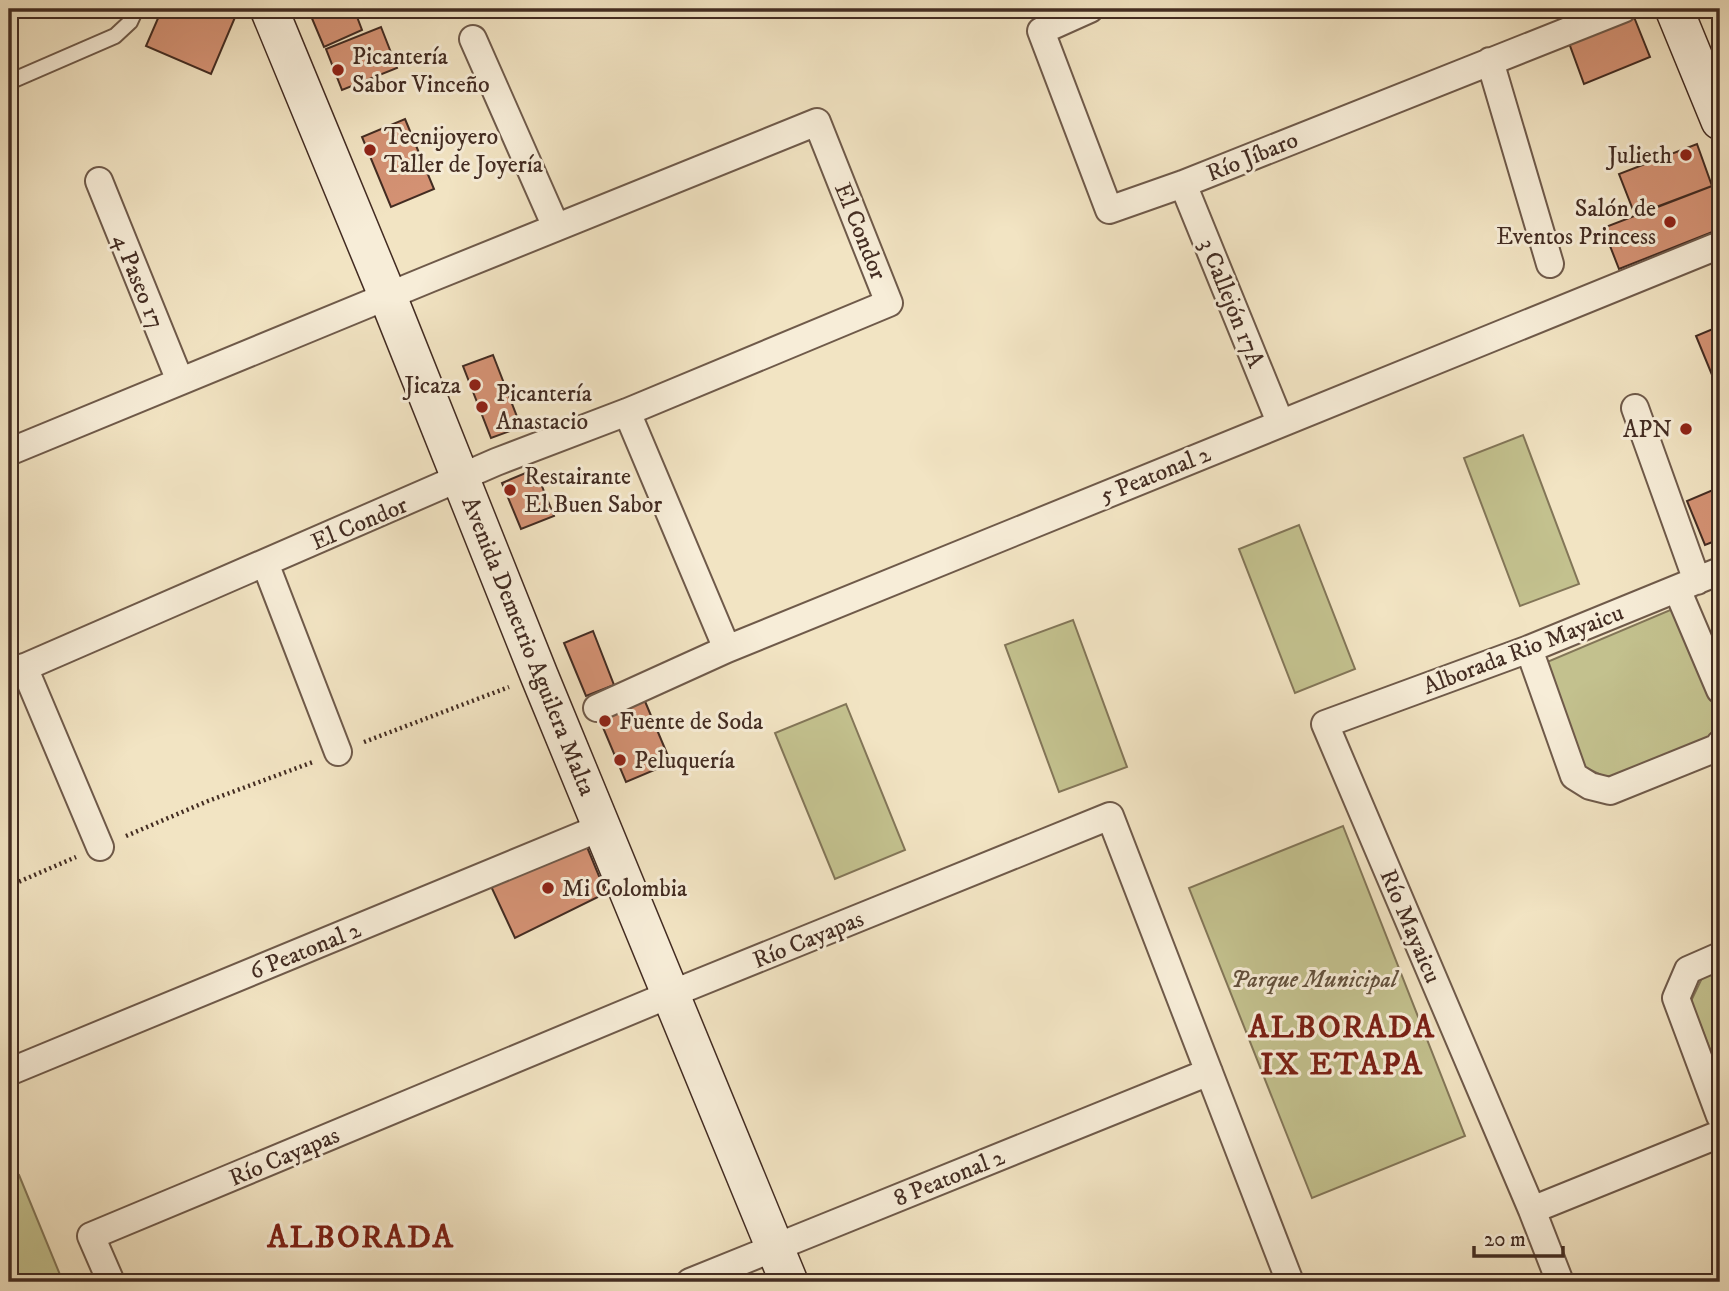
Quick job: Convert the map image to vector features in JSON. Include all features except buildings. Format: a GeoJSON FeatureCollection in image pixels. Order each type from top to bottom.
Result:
{"type":"FeatureCollection","features":[{"type":"Feature","properties":{"kind":"street","name":"Avenida Demetrio Aguilera Malta"},"geometry":{"type":"LineString","coordinates":[[269,9],[789,1282]]}},
{"type":"Feature","properties":{"kind":"street","name":"Río Jíbaro"},"geometry":{"type":"LineString","coordinates":[[1090,9],[1041,31],[1109,211],[1623,9]]}},
{"type":"Feature","properties":{"kind":"street"},"geometry":{"type":"LineString","coordinates":[[1674,9],[1720,121]]}},
{"type":"Feature","properties":{"kind":"street"},"geometry":{"type":"LineString","coordinates":[[473,39],[556,228]]}},
{"type":"Feature","properties":{"kind":"street"},"geometry":{"type":"LineString","coordinates":[[1490,61],[1550,264]]}},
{"type":"Feature","properties":{"kind":"street","name":"El Condor"},"geometry":{"type":"LineString","coordinates":[[9,452],[817,122],[889,303],[496,463],[16,670]]}},
{"type":"Feature","properties":{"kind":"street","name":"4 Paseo 17"},"geometry":{"type":"LineString","coordinates":[[99,181],[180,382]]}},
{"type":"Feature","properties":{"kind":"street","name":"3 Callejón 17A"},"geometry":{"type":"LineString","coordinates":[[1183,184],[1280,422]]}},
{"type":"Feature","properties":{"kind":"street","name":"5 Peatonal 2"},"geometry":{"type":"LineString","coordinates":[[597,708],[727,649],[1715,247]]}},
{"type":"Feature","properties":{"kind":"street"},"geometry":{"type":"LineString","coordinates":[[1635,408],[1698,580],[1720,690]]}},
{"type":"Feature","properties":{"kind":"street"},"geometry":{"type":"LineString","coordinates":[[626,412],[727,649]]}},
{"type":"Feature","properties":{"kind":"street"},"geometry":{"type":"LineString","coordinates":[[265,563],[338,752]]}},
{"type":"Feature","properties":{"kind":"street","name":"Alborada Rio Mayaicu"},"geometry":{"type":"LineString","coordinates":[[1325,724],[1529,649],[1698,580]]}},
{"type":"Feature","properties":{"kind":"street"},"geometry":{"type":"LineString","coordinates":[[1529,649],[1574,776],[1590,786],[1610,791],[1719,747],[1720,744]]}},
{"type":"Feature","properties":{"kind":"street"},"geometry":{"type":"LineString","coordinates":[[16,670],[100,847]]}},
{"type":"Feature","properties":{"kind":"street","name":"Río Mayaicu"},"geometry":{"type":"LineString","coordinates":[[1325,724],[1532,1210],[1560,1282]]}},
{"type":"Feature","properties":{"kind":"street","name":"Río Cayapas"},"geometry":{"type":"LineString","coordinates":[[111,1282],[92,1236],[1110,816],[1290,1282]]}},
{"type":"Feature","properties":{"kind":"street","name":"6 Peatonal 2"},"geometry":{"type":"LineString","coordinates":[[9,1072],[602,828]]}},
{"type":"Feature","properties":{"kind":"street"},"geometry":{"type":"LineString","coordinates":[[1720,956],[1688,970],[1676,998],[1720,1116]]}},
{"type":"Feature","properties":{"kind":"street","name":"8 Peatonal 2"},"geometry":{"type":"LineString","coordinates":[[690,1282],[1209,1072]]}},
{"type":"Feature","properties":{"kind":"street"},"geometry":{"type":"LineString","coordinates":[[1532,1210],[1720,1134]]}},
{"type":"Feature","properties":{"kind":"lane"},"geometry":{"type":"LineString","coordinates":[[9,82],[115,36],[131,22],[136,9]]}},
{"type":"Feature","properties":{"kind":"path"},"geometry":{"type":"LineString","coordinates":[[9,886],[208,801],[539,675]]}},
{"type":"Feature","properties":{"kind":"green space"},"geometry":{"type":"Polygon","coordinates":[[[1523,435],[1579,584],[1520,606],[1464,458],[1523,435]]]}},
{"type":"Feature","properties":{"kind":"green space"},"geometry":{"type":"Polygon","coordinates":[[[1299,525],[1355,669],[1295,693],[1239,549],[1299,525]]]}},
{"type":"Feature","properties":{"kind":"green space"},"geometry":{"type":"Polygon","coordinates":[[[1675,608],[1719,709],[1711,740],[1612,780],[1582,766],[1547,662],[1675,608]]]}},
{"type":"Feature","properties":{"kind":"green space"},"geometry":{"type":"Polygon","coordinates":[[[1073,620],[1127,767],[1059,792],[1005,645],[1073,620]]]}},
{"type":"Feature","properties":{"kind":"green space"},"geometry":{"type":"Polygon","coordinates":[[[846,704],[905,850],[835,879],[775,733],[846,704]]]}},
{"type":"Feature","properties":{"kind":"green space","name":"Parque Municipal"},"geometry":{"type":"Polygon","coordinates":[[[1343,826],[1465,1136],[1312,1198],[1189,888],[1343,826]]]}},
{"type":"Feature","properties":{"kind":"green space"},"geometry":{"type":"Polygon","coordinates":[[[1720,970],[1720,1075],[1691,1001],[1702,978],[1720,970]]]}},
{"type":"Feature","properties":{"kind":"green space"},"geometry":{"type":"Polygon","coordinates":[[[19,1175],[63,1282],[9,1282],[9,1179],[19,1175]]]}},
{"type":"Feature","properties":{"kind":"place","name":"Picantería Sabor Vinceño"},"geometry":{"type":"Point","coordinates":[338,70]}},
{"type":"Feature","properties":{"kind":"place","name":"Tecnijoyero Taller de Joyería"},"geometry":{"type":"Point","coordinates":[370,150]}},
{"type":"Feature","properties":{"kind":"place","name":"Julieth"},"geometry":{"type":"Point","coordinates":[1686,155]}},
{"type":"Feature","properties":{"kind":"place","name":"Salón de Eventos Princess"},"geometry":{"type":"Point","coordinates":[1670,222]}},
{"type":"Feature","properties":{"kind":"place","name":"Jicaza"},"geometry":{"type":"Point","coordinates":[475,385]}},
{"type":"Feature","properties":{"kind":"place","name":"Picantería Anastacio"},"geometry":{"type":"Point","coordinates":[482,407]}},
{"type":"Feature","properties":{"kind":"place","name":"APN"},"geometry":{"type":"Point","coordinates":[1686,429]}},
{"type":"Feature","properties":{"kind":"place","name":"Restairante El Buen Sabor"},"geometry":{"type":"Point","coordinates":[510,490]}},
{"type":"Feature","properties":{"kind":"place","name":"Fuente de Soda"},"geometry":{"type":"Point","coordinates":[605,721]}},
{"type":"Feature","properties":{"kind":"place","name":"Peluquería"},"geometry":{"type":"Point","coordinates":[620,760]}},
{"type":"Feature","properties":{"kind":"place","name":"Mi Colombia"},"geometry":{"type":"Point","coordinates":[548,888]}},
{"type":"Feature","properties":{"kind":"district","name":"ALBORADA IX ETAPA"},"geometry":{"type":"Point","coordinates":[1342,1044]}},
{"type":"Feature","properties":{"kind":"district","name":"ALBORADA"},"geometry":{"type":"Point","coordinates":[361,1236]}}]}
